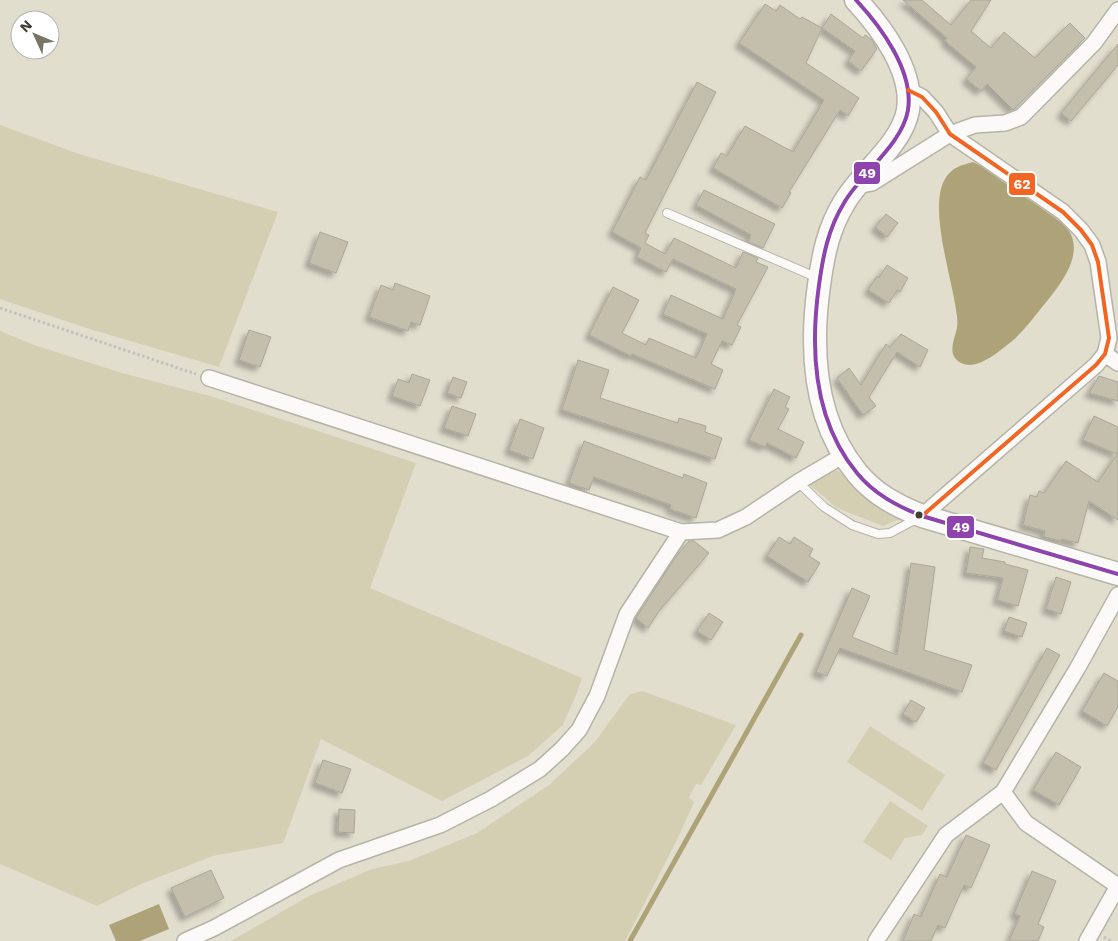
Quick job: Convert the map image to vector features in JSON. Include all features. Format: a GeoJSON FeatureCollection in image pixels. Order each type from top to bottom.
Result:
{"type":"FeatureCollection","features":[{"type":"Feature","properties":{"kind":"street"},"geometry":{"type":"LineString","coordinates":[[856,0],[883,32],[898,59],[908,90],[908,110],[903,126],[890,145],[844,202],[832,226],[825,247],[816,308],[815,359],[822,400],[830,428],[844,456],[857,474],[875,492],[897,506],[922,516],[1118,574]]}},
{"type":"Feature","properties":{"kind":"street"},"geometry":{"type":"LineString","coordinates":[[856,186],[872,183],[950,134],[974,125],[1005,123],[1021,117],[1094,43],[1118,10]]}},
{"type":"Feature","properties":{"kind":"street"},"geometry":{"type":"LineString","coordinates":[[908,90],[922,97],[936,112],[950,134],[1063,212],[1081,230],[1092,245],[1098,262],[1109,338],[1105,354],[1096,365],[922,516]]}},
{"type":"Feature","properties":{"kind":"street"},"geometry":{"type":"LineString","coordinates":[[1105,354],[1118,363]]}},
{"type":"Feature","properties":{"kind":"street"},"geometry":{"type":"LineString","coordinates":[[209,378],[681,532],[718,530],[746,517],[798,482],[844,456]]}},
{"type":"Feature","properties":{"kind":"street"},"geometry":{"type":"LineString","coordinates":[[185,941],[214,928],[339,860],[440,825],[491,800],[540,768],[562,749],[579,730],[598,696],[627,614],[681,532]]}},
{"type":"Feature","properties":{"kind":"street"},"geometry":{"type":"LineString","coordinates":[[876,941],[946,835],[1003,792],[1077,669],[1118,594]]}},
{"type":"Feature","properties":{"kind":"street"},"geometry":{"type":"LineString","coordinates":[[1003,792],[1026,824],[1118,886],[1087,941]]}},
{"type":"Feature","properties":{"kind":"lane"},"geometry":{"type":"LineString","coordinates":[[666,213],[820,279]]}},
{"type":"Feature","properties":{"kind":"lane"},"geometry":{"type":"LineString","coordinates":[[798,482],[824,507],[852,525],[878,534],[890,533],[900,529],[922,516]]}},
{"type":"Feature","properties":{"kind":"path"},"geometry":{"type":"LineString","coordinates":[[0,308],[209,378]]}},
{"type":"Feature","properties":{"kind":"shaded area"},"geometry":{"type":"Polygon","coordinates":[[[0,125],[79,154],[278,212],[219,367],[93,330],[0,299],[0,125]]]}},
{"type":"Feature","properties":{"kind":"shaded area"},"geometry":{"type":"Polygon","coordinates":[[[973,162],[1063,224],[1069,231],[1073,241],[1074,252],[1071,263],[1060,284],[1022,331],[992,356],[984,361],[969,365],[961,363],[955,358],[952,351],[957,319],[943,243],[939,207],[940,191],[947,175],[964,164],[973,162]]]}},
{"type":"Feature","properties":{"kind":"shaded area"},"geometry":{"type":"Polygon","coordinates":[[[0,331],[34,345],[122,373],[210,396],[416,463],[370,588],[582,678],[563,725],[528,756],[442,801],[321,739],[283,843],[213,856],[141,884],[97,906],[0,864],[0,331]]]}},
{"type":"Feature","properties":{"kind":"shaded area"},"geometry":{"type":"Polygon","coordinates":[[[837,470],[867,498],[902,518],[883,526],[837,508],[809,484],[837,470]]]}},
{"type":"Feature","properties":{"kind":"shaded area"},"geometry":{"type":"Polygon","coordinates":[[[642,691],[736,725],[701,785],[696,784],[689,797],[694,802],[677,840],[625,941],[231,941],[309,896],[372,869],[409,861],[477,833],[549,785],[594,743],[630,694],[642,691]]]}},
{"type":"Feature","properties":{"kind":"shaded area"},"geometry":{"type":"Polygon","coordinates":[[[870,726],[945,775],[922,811],[847,762],[870,726]]]}},
{"type":"Feature","properties":{"kind":"shaded area"},"geometry":{"type":"Polygon","coordinates":[[[890,801],[928,826],[922,835],[905,838],[891,860],[863,842],[890,801]]]}},
{"type":"Feature","properties":{"kind":"shaded area"},"geometry":{"type":"Polygon","coordinates":[[[159,904],[169,929],[140,941],[116,941],[109,925],[159,904]]]}},
{"type":"Feature","properties":{"kind":"building"},"geometry":{"type":"Polygon","coordinates":[[[903,0],[922,0],[951,25],[971,0],[991,0],[971,31],[991,48],[1004,32],[1035,58],[1070,23],[1085,38],[1013,110],[987,84],[981,91],[966,79],[976,67],[945,41],[947,38],[903,0]]]}},
{"type":"Feature","properties":{"kind":"building"},"geometry":{"type":"Polygon","coordinates":[[[765,4],[776,11],[780,5],[800,19],[802,17],[822,28],[806,63],[859,98],[848,116],[840,110],[789,192],[791,193],[782,208],[713,168],[721,153],[727,156],[745,126],[793,152],[824,100],[739,43],[765,4]]]}},
{"type":"Feature","properties":{"kind":"building"},"geometry":{"type":"Polygon","coordinates":[[[831,14],[863,38],[865,35],[872,40],[877,49],[861,71],[848,61],[855,51],[822,28],[831,14]]]}},
{"type":"Feature","properties":{"kind":"building"},"geometry":{"type":"Polygon","coordinates":[[[1118,44],[1118,65],[1071,121],[1061,113],[1118,44]]]}},
{"type":"Feature","properties":{"kind":"building"},"geometry":{"type":"Polygon","coordinates":[[[697,82],[716,92],[645,233],[649,235],[645,243],[665,254],[674,238],[736,268],[743,252],[758,258],[756,262],[768,267],[737,325],[741,327],[732,345],[722,341],[711,364],[723,370],[715,389],[632,354],[631,356],[589,335],[613,287],[639,300],[622,333],[646,345],[649,338],[696,358],[707,334],[663,314],[671,295],[723,319],[736,289],[673,259],[666,272],[637,257],[641,248],[612,232],[640,177],[646,180],[697,82]]]}},
{"type":"Feature","properties":{"kind":"building"},"geometry":{"type":"Polygon","coordinates":[[[704,190],[775,224],[763,248],[748,242],[751,235],[696,205],[704,190]]]}},
{"type":"Feature","properties":{"kind":"building"},"geometry":{"type":"Polygon","coordinates":[[[886,214],[898,223],[887,237],[875,227],[886,214]]]}},
{"type":"Feature","properties":{"kind":"building"},"geometry":{"type":"Polygon","coordinates":[[[320,232],[348,242],[336,273],[309,263],[320,232]]]}},
{"type":"Feature","properties":{"kind":"building"},"geometry":{"type":"Polygon","coordinates":[[[887,265],[908,278],[900,292],[897,290],[889,303],[868,290],[887,265]]]}},
{"type":"Feature","properties":{"kind":"building"},"geometry":{"type":"Polygon","coordinates":[[[395,283],[430,296],[420,325],[411,322],[408,331],[369,317],[381,285],[393,290],[395,283]]]}},
{"type":"Feature","properties":{"kind":"building"},"geometry":{"type":"Polygon","coordinates":[[[249,330],[271,337],[260,367],[239,360],[249,330]]]}},
{"type":"Feature","properties":{"kind":"building"},"geometry":{"type":"Polygon","coordinates":[[[901,334],[928,350],[920,367],[897,352],[869,397],[876,406],[863,415],[837,378],[849,368],[861,385],[886,344],[890,347],[901,334]]]}},
{"type":"Feature","properties":{"kind":"building"},"geometry":{"type":"Polygon","coordinates":[[[578,360],[609,370],[600,398],[678,423],[679,418],[706,426],[705,432],[722,438],[715,459],[562,410],[578,360]]]}},
{"type":"Feature","properties":{"kind":"building"},"geometry":{"type":"Polygon","coordinates":[[[412,374],[430,380],[420,406],[392,396],[398,379],[409,383],[412,374]]]}},
{"type":"Feature","properties":{"kind":"building"},"geometry":{"type":"Polygon","coordinates":[[[1099,376],[1118,382],[1118,401],[1089,393],[1099,376]]]}},
{"type":"Feature","properties":{"kind":"building"},"geometry":{"type":"Polygon","coordinates":[[[453,377],[467,382],[461,398],[447,393],[453,377]]]}},
{"type":"Feature","properties":{"kind":"building"},"geometry":{"type":"Polygon","coordinates":[[[774,389],[790,397],[785,407],[789,409],[778,429],[804,442],[796,458],[767,443],[765,447],[749,440],[774,389]]]}},
{"type":"Feature","properties":{"kind":"building"},"geometry":{"type":"Polygon","coordinates":[[[452,406],[476,414],[468,436],[444,428],[452,406]]]}},
{"type":"Feature","properties":{"kind":"building"},"geometry":{"type":"Polygon","coordinates":[[[1094,416],[1118,427],[1118,520],[1089,501],[1078,543],[1044,537],[1045,531],[1023,525],[1030,495],[1037,497],[1039,491],[1044,493],[1066,461],[1098,482],[1117,454],[1083,440],[1094,416]]]}},
{"type":"Feature","properties":{"kind":"building"},"geometry":{"type":"Polygon","coordinates":[[[520,419],[544,428],[533,459],[509,450],[520,419]]]}},
{"type":"Feature","properties":{"kind":"building"},"geometry":{"type":"Polygon","coordinates":[[[584,441],[683,478],[684,474],[707,483],[696,518],[670,509],[671,505],[594,477],[589,490],[569,483],[584,441]]]}},
{"type":"Feature","properties":{"kind":"building"},"geometry":{"type":"Polygon","coordinates":[[[779,537],[790,544],[794,537],[813,549],[809,556],[820,563],[808,582],[767,556],[779,537]]]}},
{"type":"Feature","properties":{"kind":"building"},"geometry":{"type":"Polygon","coordinates":[[[689,541],[694,541],[709,553],[659,611],[648,628],[636,618],[675,558],[689,541]]]}},
{"type":"Feature","properties":{"kind":"building"},"geometry":{"type":"Polygon","coordinates":[[[970,547],[984,549],[982,558],[1005,562],[1005,564],[1028,570],[1018,606],[997,600],[1003,578],[966,573],[970,547]]]}},
{"type":"Feature","properties":{"kind":"building"},"geometry":{"type":"Polygon","coordinates":[[[911,563],[935,567],[924,650],[972,665],[962,692],[840,648],[827,676],[816,672],[852,588],[870,596],[852,637],[897,655],[911,563]]]}},
{"type":"Feature","properties":{"kind":"building"},"geometry":{"type":"Polygon","coordinates":[[[1056,577],[1071,582],[1061,614],[1046,609],[1056,577]]]}},
{"type":"Feature","properties":{"kind":"building"},"geometry":{"type":"Polygon","coordinates":[[[709,613],[723,622],[711,640],[697,631],[709,613]]]}},
{"type":"Feature","properties":{"kind":"building"},"geometry":{"type":"Polygon","coordinates":[[[1009,617],[1027,623],[1022,637],[1004,631],[1009,617]]]}},
{"type":"Feature","properties":{"kind":"building"},"geometry":{"type":"Polygon","coordinates":[[[1047,648],[1060,655],[996,770],[983,763],[1047,648]]]}},
{"type":"Feature","properties":{"kind":"building"},"geometry":{"type":"Polygon","coordinates":[[[1104,673],[1118,681],[1118,707],[1107,726],[1082,711],[1104,673]]]}},
{"type":"Feature","properties":{"kind":"building"},"geometry":{"type":"Polygon","coordinates":[[[911,700],[925,708],[916,722],[903,714],[911,700]]]}},
{"type":"Feature","properties":{"kind":"building"},"geometry":{"type":"Polygon","coordinates":[[[1056,752],[1081,767],[1059,805],[1033,790],[1056,752]]]}},
{"type":"Feature","properties":{"kind":"building"},"geometry":{"type":"Polygon","coordinates":[[[323,760],[351,769],[342,793],[315,783],[323,760]]]}},
{"type":"Feature","properties":{"kind":"building"},"geometry":{"type":"Polygon","coordinates":[[[339,809],[355,810],[354,833],[338,832],[339,809]]]}},
{"type":"Feature","properties":{"kind":"building"},"geometry":{"type":"Polygon","coordinates":[[[966,835],[990,845],[971,888],[964,885],[945,928],[938,925],[931,941],[903,941],[914,914],[921,917],[940,874],[947,877],[966,835]]]}},
{"type":"Feature","properties":{"kind":"building"},"geometry":{"type":"Polygon","coordinates":[[[211,870],[224,898],[185,917],[171,888],[211,870]]]}},
{"type":"Feature","properties":{"kind":"building"},"geometry":{"type":"Polygon","coordinates":[[[1032,871],[1056,881],[1038,924],[1044,927],[1038,941],[1009,941],[1020,916],[1014,914],[1032,871]]]}},
{"type":"Feature","properties":{"kind":"waterway"},"geometry":{"type":"LineString","coordinates":[[630,941],[801,635]]}},
{"type":"Feature","properties":{"kind":"transit line","name":"49"},"geometry":{"type":"LineString","coordinates":[[856,0],[876,23],[894,50],[901,65],[909,95],[908,110],[898,135],[844,203],[838,213],[824,253],[816,309],[816,359],[824,408],[832,431],[843,453],[857,473],[886,499],[922,516],[1118,574]]}},
{"type":"Feature","properties":{"kind":"transit line","name":"62"},"geometry":{"type":"LineString","coordinates":[[908,90],[922,97],[936,112],[950,134],[1063,212],[1081,230],[1092,245],[1098,262],[1109,338],[1105,354],[1096,365],[922,516]]}}]}
